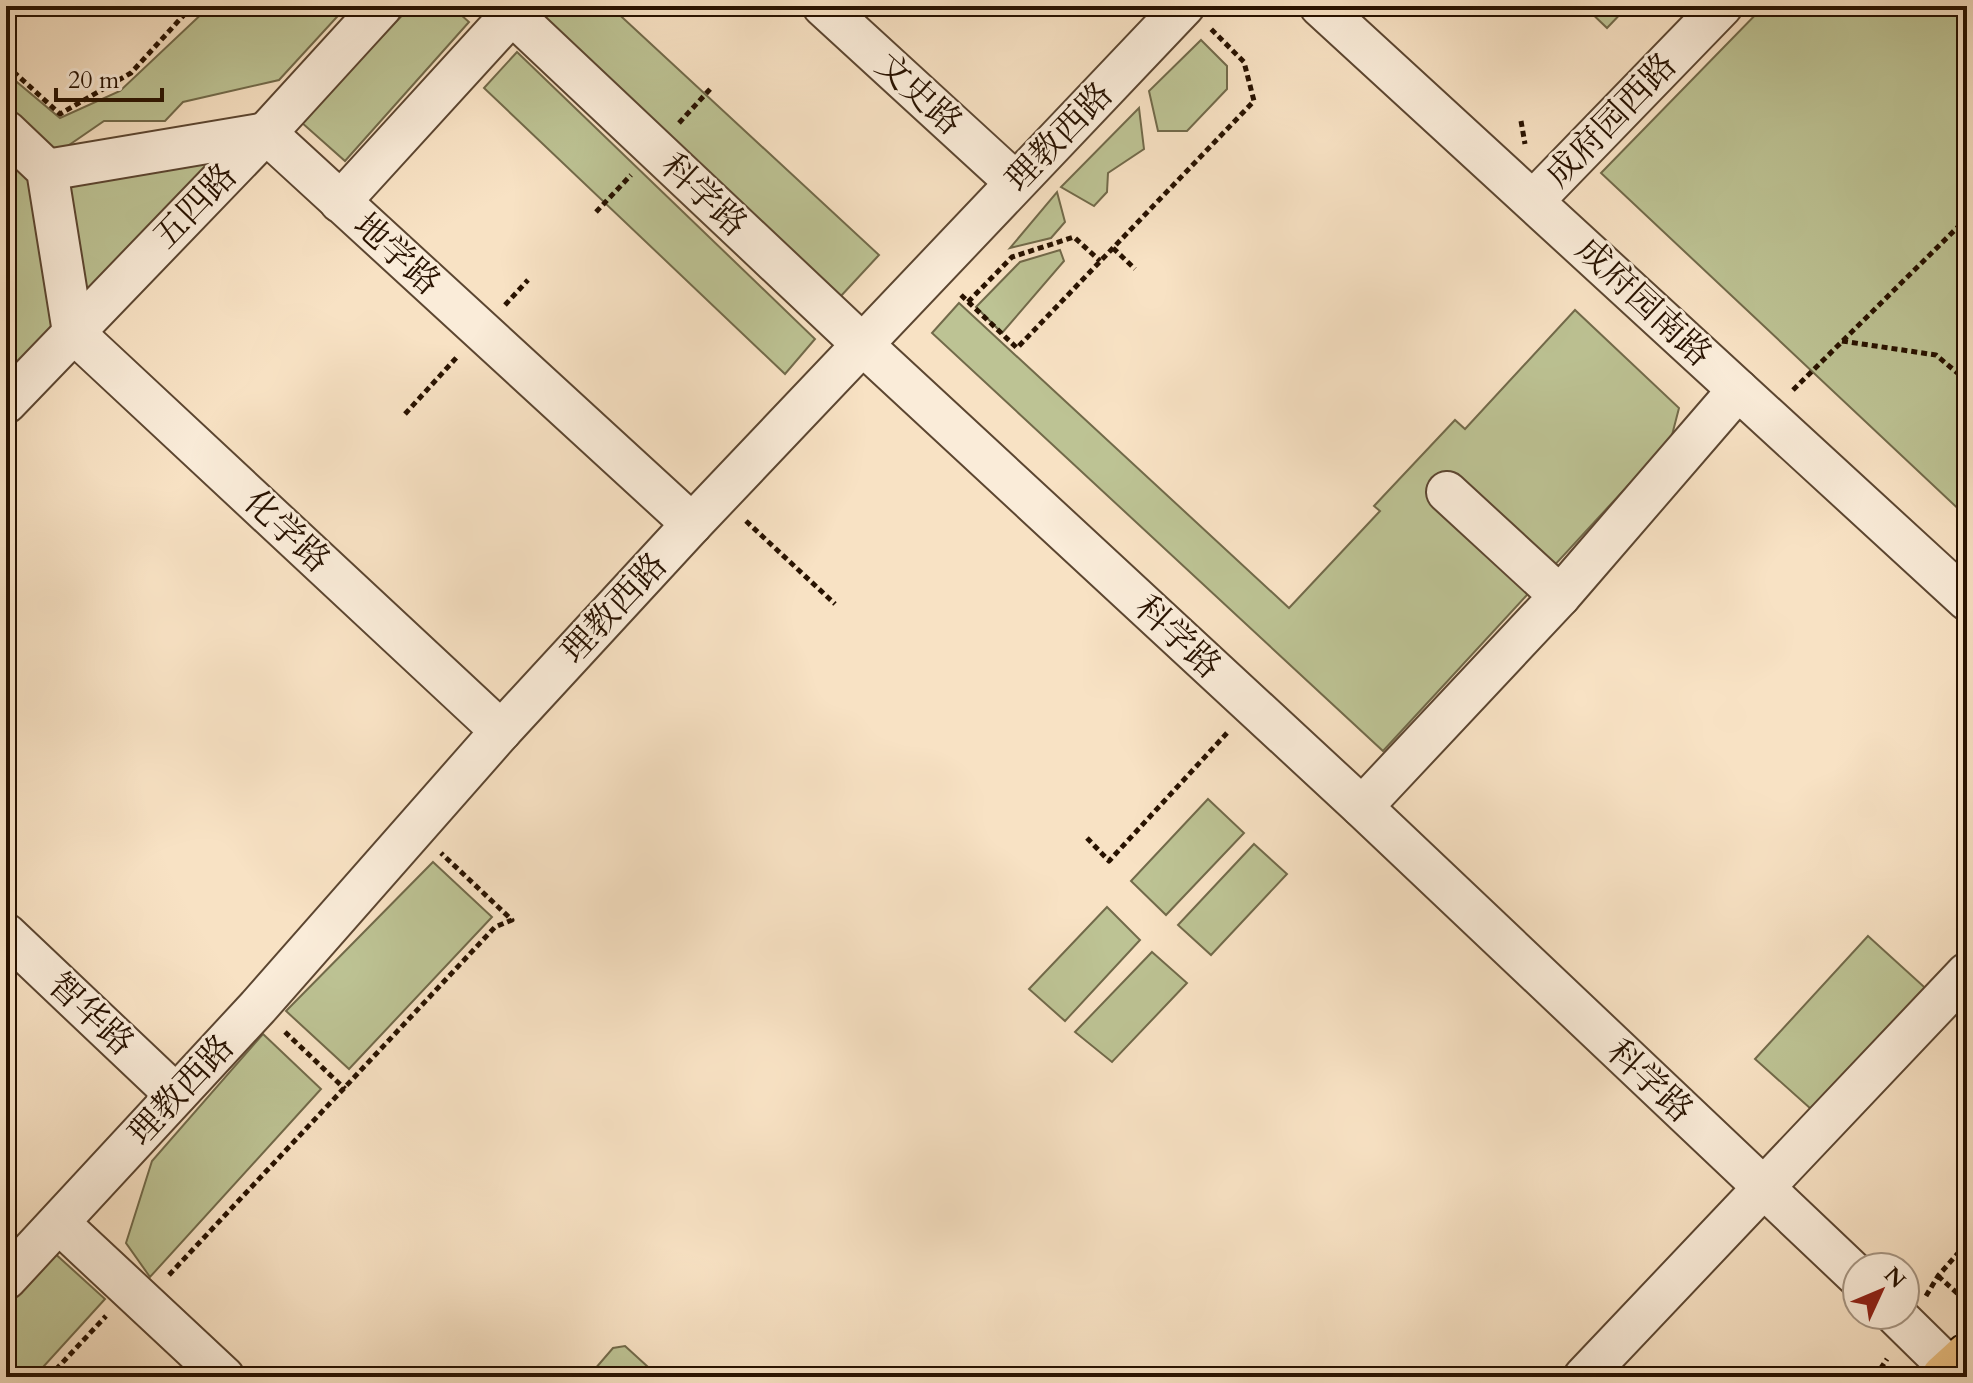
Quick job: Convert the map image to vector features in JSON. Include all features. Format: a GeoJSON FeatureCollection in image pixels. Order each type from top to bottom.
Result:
{"type":"FeatureCollection","features":[{"type":"Feature","properties":{"kind":"street","name":"五四路"},"geometry":{"type":"LineString","coordinates":[[6,403],[266,133],[382,6]]}},
{"type":"Feature","properties":{"kind":"street","name":"文史路"},"geometry":{"type":"LineString","coordinates":[[823,6],[1015,182]]}},
{"type":"Feature","properties":{"kind":"street","name":"成府园南路"},"geometry":{"type":"LineString","coordinates":[[1320,6],[1967,600]]}},
{"type":"Feature","properties":{"kind":"street","name":"成府园西路"},"geometry":{"type":"LineString","coordinates":[[1534,200],[1722,6]]}},
{"type":"Feature","properties":{"kind":"street"},"geometry":{"type":"LineString","coordinates":[[340,202],[515,10]]}},
{"type":"Feature","properties":{"kind":"street","name":"科学路"},"geometry":{"type":"LineString","coordinates":[[515,10],[655,149],[1362,807],[1841,1261]]}},
{"type":"Feature","properties":{"kind":"street","name":"理教西路"},"geometry":{"type":"LineString","coordinates":[[6,1279],[258,1007],[501,731],[705,510],[1015,182],[1197,17]]}},
{"type":"Feature","properties":{"kind":"street"},"geometry":{"type":"LineString","coordinates":[[6,131],[47,170],[73,332]]}},
{"type":"Feature","properties":{"kind":"street"},"geometry":{"type":"LineString","coordinates":[[47,170],[266,133]]}},
{"type":"Feature","properties":{"kind":"street","name":"地学路"},"geometry":{"type":"LineString","coordinates":[[266,133],[481,331],[705,510]]}},
{"type":"Feature","properties":{"kind":"street","name":"化学路"},"geometry":{"type":"LineString","coordinates":[[73,332],[501,731]]}},
{"type":"Feature","properties":{"kind":"street"},"geometry":{"type":"LineString","coordinates":[[1362,807],[1560,596],[1738,390]]}},
{"type":"Feature","properties":{"kind":"street"},"geometry":{"type":"LineString","coordinates":[[1447,492],[1560,596]]}},
{"type":"Feature","properties":{"kind":"street","name":"智华路"},"geometry":{"type":"LineString","coordinates":[[6,934],[176,1095]]}},
{"type":"Feature","properties":{"kind":"street"},"geometry":{"type":"LineString","coordinates":[[1584,1377],[1967,973]]}},
{"type":"Feature","properties":{"kind":"street"},"geometry":{"type":"LineString","coordinates":[[59,1223],[224,1377]]}},
{"type":"Feature","properties":{"kind":"street"},"geometry":{"type":"LineString","coordinates":[[1913,1331],[1956,1371]]}},
{"type":"Feature","properties":{"kind":"path"},"geometry":{"type":"LineString","coordinates":[[6,65],[60,114],[131,73],[192,6]]}},
{"type":"Feature","properties":{"kind":"path"},"geometry":{"type":"LineString","coordinates":[[1100,262],[1074,237],[1012,257],[968,302],[1017,348],[1100,262],[1254,101],[1244,62],[1197,17]]}},
{"type":"Feature","properties":{"kind":"path"},"geometry":{"type":"LineString","coordinates":[[596,212],[712,87]]}},
{"type":"Feature","properties":{"kind":"path"},"geometry":{"type":"LineString","coordinates":[[1767,416],[1967,218]]}},
{"type":"Feature","properties":{"kind":"path"},"geometry":{"type":"LineString","coordinates":[[1113,248],[1135,269]]}},
{"type":"Feature","properties":{"kind":"path"},"geometry":{"type":"LineString","coordinates":[[405,414],[481,331]]}},
{"type":"Feature","properties":{"kind":"path"},"geometry":{"type":"LineString","coordinates":[[1841,341],[1936,355],[1967,381]]}},
{"type":"Feature","properties":{"kind":"path"},"geometry":{"type":"LineString","coordinates":[[705,510],[835,604]]}},
{"type":"Feature","properties":{"kind":"path"},"geometry":{"type":"LineString","coordinates":[[1087,838],[1109,861],[1252,706]]}},
{"type":"Feature","properties":{"kind":"path"},"geometry":{"type":"LineString","coordinates":[[49,1377],[137,1296],[345,1089],[495,927],[512,920],[416,828]]}},
{"type":"Feature","properties":{"kind":"path"},"geometry":{"type":"LineString","coordinates":[[258,1007],[345,1089]]}},
{"type":"Feature","properties":{"kind":"path"},"geometry":{"type":"LineString","coordinates":[[1938,1276],[1967,1302]]}},
{"type":"Feature","properties":{"kind":"green space"},"geometry":{"type":"Polygon","coordinates":[[[210,6],[347,6],[279,80],[183,102],[165,121],[104,121],[56,154],[6,109],[6,73],[60,118],[120,91],[210,6]]]}},
{"type":"Feature","properties":{"kind":"green space"},"geometry":{"type":"Polygon","coordinates":[[[411,6],[451,6],[469,22],[345,161],[301,122],[411,6]]]}},
{"type":"Feature","properties":{"kind":"green space"},"geometry":{"type":"Polygon","coordinates":[[[556,6],[610,6],[879,255],[840,297],[544,19],[556,6]]]}},
{"type":"Feature","properties":{"kind":"green space"},"geometry":{"type":"Polygon","coordinates":[[[1584,6],[1628,6],[1607,28],[1584,6]]]}},
{"type":"Feature","properties":{"kind":"green space"},"geometry":{"type":"Polygon","coordinates":[[[1764,6],[1967,6],[1967,517],[1601,173],[1764,6]]]}},
{"type":"Feature","properties":{"kind":"green space"},"geometry":{"type":"Polygon","coordinates":[[[1201,40],[1227,66],[1227,89],[1187,131],[1158,131],[1149,91],[1201,40]]]}},
{"type":"Feature","properties":{"kind":"green space"},"geometry":{"type":"Polygon","coordinates":[[[517,52],[815,339],[785,374],[484,88],[517,52]]]}},
{"type":"Feature","properties":{"kind":"green space"},"geometry":{"type":"Polygon","coordinates":[[[1139,108],[1144,149],[1108,173],[1107,192],[1094,206],[1061,187],[1139,108]]]}},
{"type":"Feature","properties":{"kind":"green space"},"geometry":{"type":"Polygon","coordinates":[[[6,151],[36,179],[63,326],[6,374],[6,151]]]}},
{"type":"Feature","properties":{"kind":"green space"},"geometry":{"type":"Polygon","coordinates":[[[226,158],[84,308],[61,182],[226,158]]]}},
{"type":"Feature","properties":{"kind":"green space"},"geometry":{"type":"Polygon","coordinates":[[[1057,192],[1065,222],[1051,238],[1010,248],[1057,192]]]}},
{"type":"Feature","properties":{"kind":"green space"},"geometry":{"type":"Polygon","coordinates":[[[1060,250],[1064,261],[1002,333],[976,307],[1020,262],[1060,250]]]}},
{"type":"Feature","properties":{"kind":"green space"},"geometry":{"type":"Polygon","coordinates":[[[959,303],[1289,608],[1380,511],[1374,506],[1455,420],[1465,429],[1575,310],[1679,408],[1671,439],[1383,751],[932,333],[959,303]]]}},
{"type":"Feature","properties":{"kind":"green space"},"geometry":{"type":"Polygon","coordinates":[[[1208,799],[1244,833],[1166,915],[1131,881],[1208,799]]]}},
{"type":"Feature","properties":{"kind":"green space"},"geometry":{"type":"Polygon","coordinates":[[[1254,844],[1287,874],[1211,955],[1178,925],[1254,844]]]}},
{"type":"Feature","properties":{"kind":"green space"},"geometry":{"type":"Polygon","coordinates":[[[433,862],[492,917],[349,1069],[286,1011],[433,862]]]}},
{"type":"Feature","properties":{"kind":"green space"},"geometry":{"type":"Polygon","coordinates":[[[1107,907],[1140,940],[1065,1021],[1029,989],[1107,907]]]}},
{"type":"Feature","properties":{"kind":"green space"},"geometry":{"type":"Polygon","coordinates":[[[1868,936],[1933,995],[1820,1117],[1755,1059],[1868,936]]]}},
{"type":"Feature","properties":{"kind":"green space"},"geometry":{"type":"Polygon","coordinates":[[[1152,952],[1187,983],[1112,1062],[1075,1032],[1152,952]]]}},
{"type":"Feature","properties":{"kind":"green space"},"geometry":{"type":"Polygon","coordinates":[[[263,1034],[321,1089],[150,1277],[126,1243],[152,1161],[263,1034]]]}},
{"type":"Feature","properties":{"kind":"green space"},"geometry":{"type":"Polygon","coordinates":[[[51,1250],[105,1299],[34,1377],[6,1377],[6,1299],[51,1250]]]}},
{"type":"Feature","properties":{"kind":"green space"},"geometry":{"type":"Polygon","coordinates":[[[625,1346],[659,1377],[588,1377],[613,1348],[625,1346]]]}}]}
